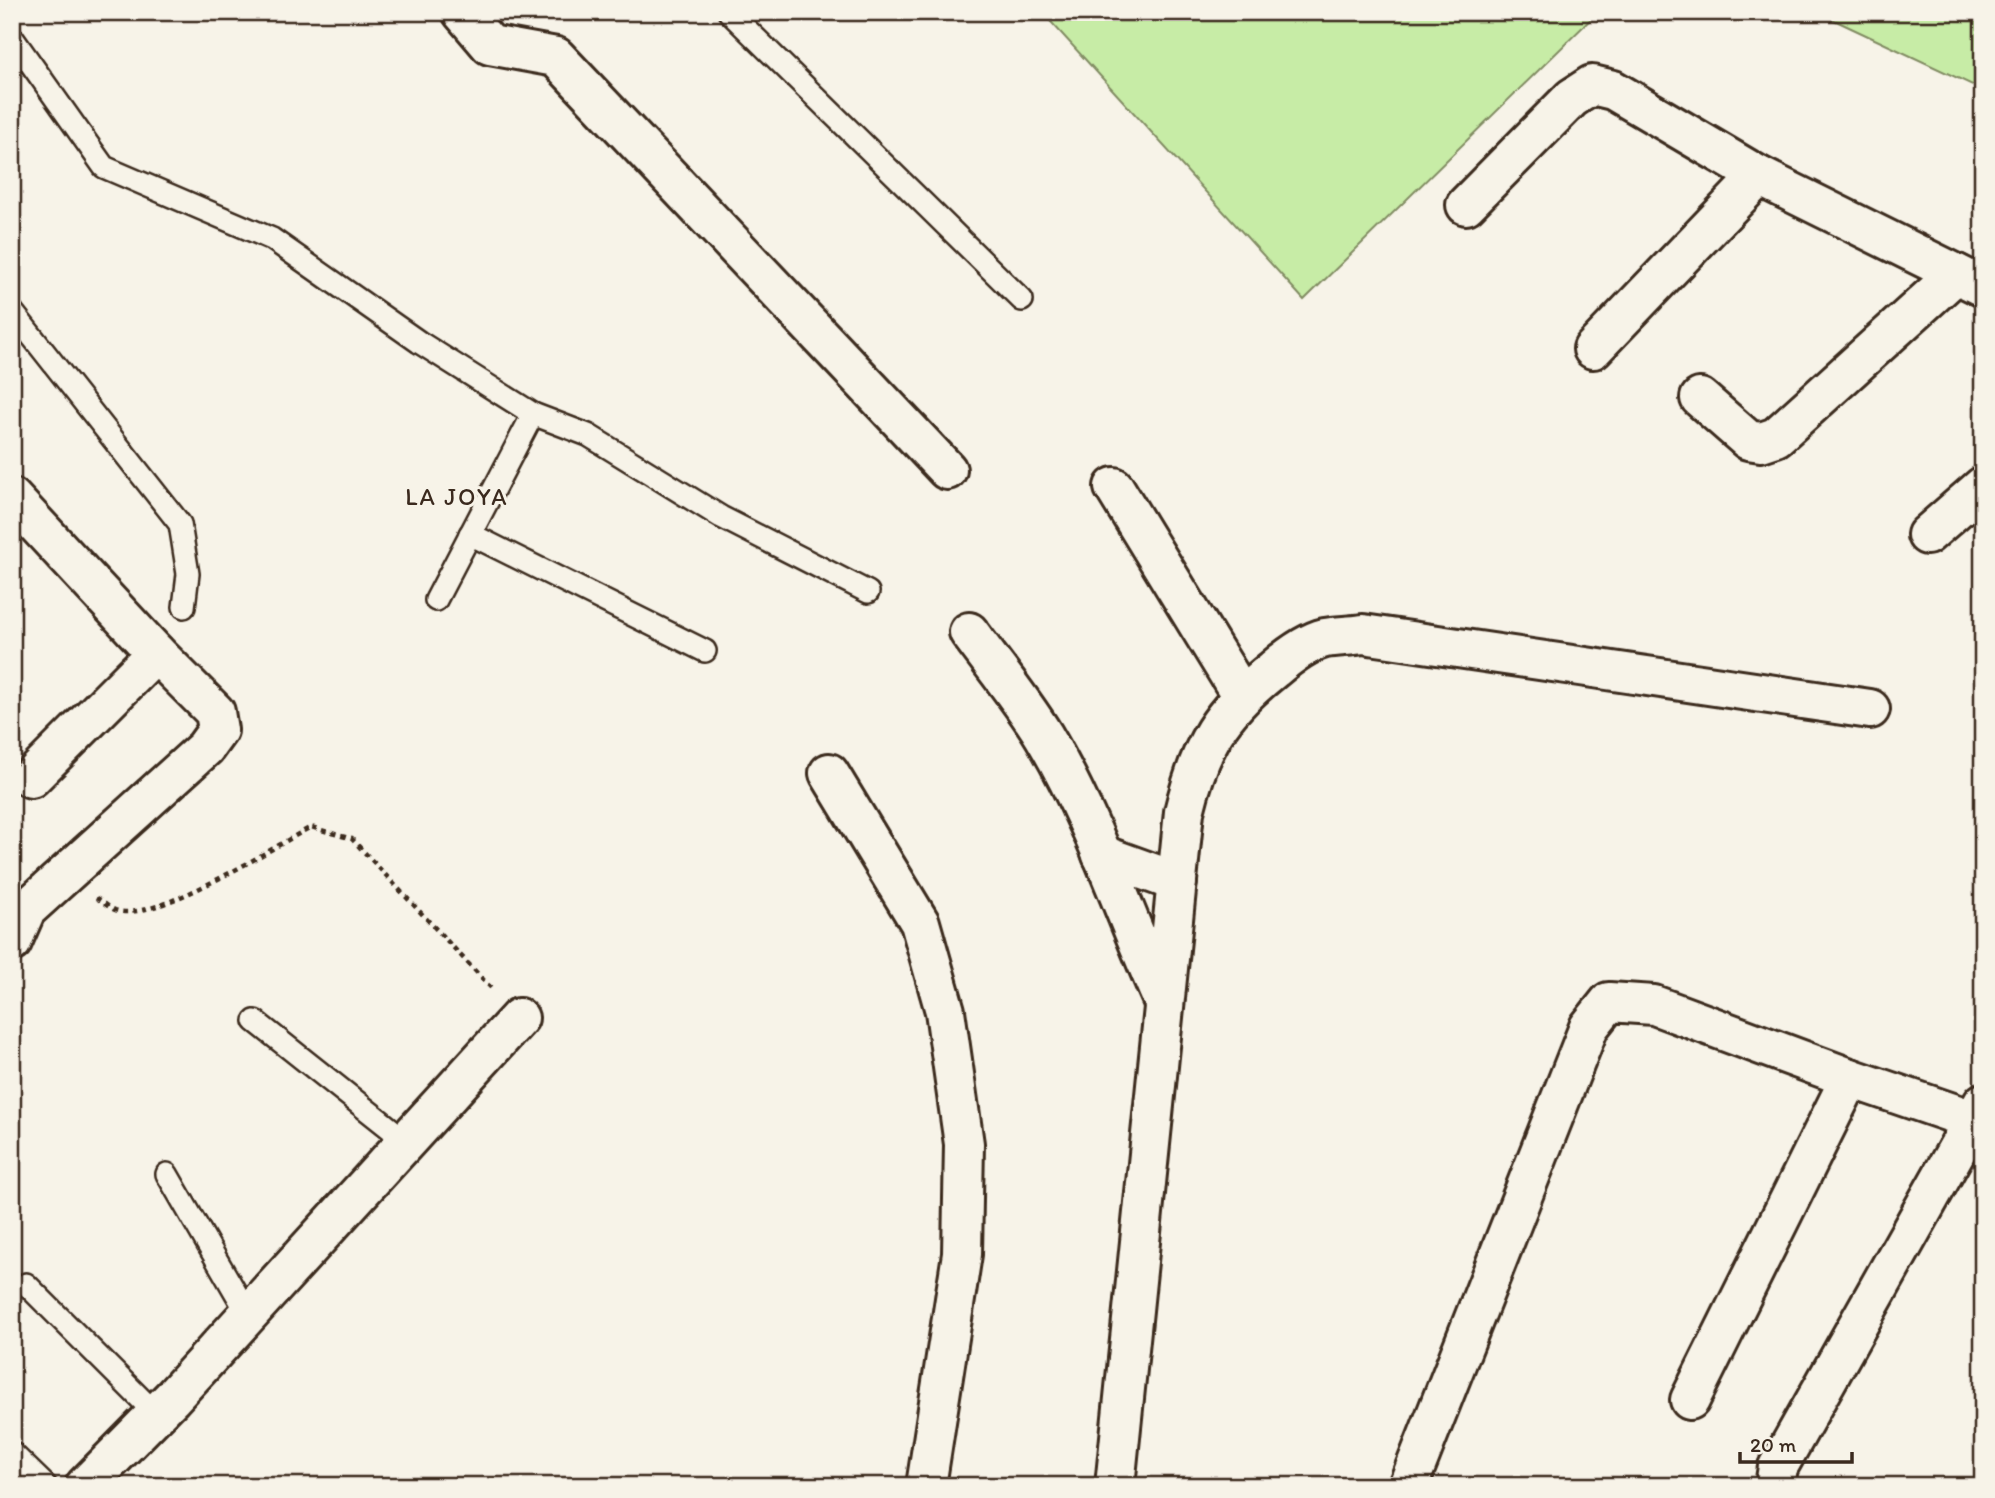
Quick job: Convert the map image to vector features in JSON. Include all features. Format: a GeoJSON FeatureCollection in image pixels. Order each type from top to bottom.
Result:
{"type":"FeatureCollection","features":[{"type":"Feature","properties":{"kind":"street"},"geometry":{"type":"LineString","coordinates":[[462,12],[490,45],[556,57],[947,470]]}},
{"type":"Feature","properties":{"kind":"street"},"geometry":{"type":"LineString","coordinates":[[1466,205],[1572,98],[1592,85],[1613,90],[1759,176],[1969,280],[1776,438],[1761,442],[1748,440],[1700,398]]}},
{"type":"Feature","properties":{"kind":"street"},"geometry":{"type":"LineString","coordinates":[[1594,349],[1759,176]]}},
{"type":"Feature","properties":{"kind":"street"},"geometry":{"type":"LineString","coordinates":[[1927,535],[1983,486]]}},
{"type":"Feature","properties":{"kind":"street"},"geometry":{"type":"LineString","coordinates":[[1114,487],[1242,696]]}},
{"type":"Feature","properties":{"kind":"street"},"geometry":{"type":"LineString","coordinates":[[12,942],[26,910],[205,748],[218,730],[215,712],[13,502]]}},
{"type":"Feature","properties":{"kind":"street"},"geometry":{"type":"LineString","coordinates":[[969,632],[1043,735],[1091,825],[1165,1007]]}},
{"type":"Feature","properties":{"kind":"street"},"geometry":{"type":"LineString","coordinates":[[1115,1486],[1184,812],[1195,767],[1209,736],[1242,696],[1287,658],[1323,639],[1363,634],[1870,709]]}},
{"type":"Feature","properties":{"kind":"street"},"geometry":{"type":"LineString","coordinates":[[31,778],[156,653]]}},
{"type":"Feature","properties":{"kind":"street"},"geometry":{"type":"LineString","coordinates":[[829,773],[919,923],[945,1011],[964,1144],[962,1254],[926,1486]]}},
{"type":"Feature","properties":{"kind":"street"},"geometry":{"type":"LineString","coordinates":[[1102,855],[1177,882]]}},
{"type":"Feature","properties":{"kind":"street"},"geometry":{"type":"LineString","coordinates":[[1408,1486],[1589,1027],[1609,1002],[1654,1005],[1850,1078],[1980,1117],[1778,1467],[1774,1486]]}},
{"type":"Feature","properties":{"kind":"street"},"geometry":{"type":"LineString","coordinates":[[85,1486],[156,1414],[519,1018]]}},
{"type":"Feature","properties":{"kind":"street"},"geometry":{"type":"LineString","coordinates":[[1690,1400],[1850,1078]]}},
{"type":"Feature","properties":{"kind":"lane"},"geometry":{"type":"LineString","coordinates":[[729,12],[1022,300]]}},
{"type":"Feature","properties":{"kind":"lane"},"geometry":{"type":"LineString","coordinates":[[12,37],[104,167],[272,239],[419,342],[533,414],[588,435],[721,517],[868,592]]}},
{"type":"Feature","properties":{"kind":"lane"},"geometry":{"type":"LineString","coordinates":[[12,311],[180,524],[188,574],[184,607]]}},
{"type":"Feature","properties":{"kind":"lane"},"geometry":{"type":"LineString","coordinates":[[436,600],[533,414]]}},
{"type":"Feature","properties":{"kind":"lane"},"geometry":{"type":"LineString","coordinates":[[470,534],[705,651]]}},
{"type":"Feature","properties":{"kind":"lane"},"geometry":{"type":"LineString","coordinates":[[255,1020],[406,1142]]}},
{"type":"Feature","properties":{"kind":"lane"},"geometry":{"type":"LineString","coordinates":[[167,1174],[248,1314]]}},
{"type":"Feature","properties":{"kind":"lane"},"geometry":{"type":"LineString","coordinates":[[26,1284],[156,1414]]}},
{"type":"Feature","properties":{"kind":"lane"},"geometry":{"type":"LineString","coordinates":[[12,1452],[46,1486]]}},
{"type":"Feature","properties":{"kind":"path"},"geometry":{"type":"LineString","coordinates":[[69,870],[81,887],[116,911],[156,908],[219,878],[311,827],[352,839],[519,1018]]}},
{"type":"Feature","properties":{"kind":"green space"},"geometry":{"type":"Polygon","coordinates":[[[1042,12],[1598,12],[1304,300],[1042,12]]]}},
{"type":"Feature","properties":{"kind":"green space"},"geometry":{"type":"Polygon","coordinates":[[[1817,12],[1983,12],[1983,90],[1817,12]]]}},
{"type":"Feature","properties":{"kind":"district","name":"LA JOYA"},"geometry":{"type":"Point","coordinates":[457,497]}}]}
